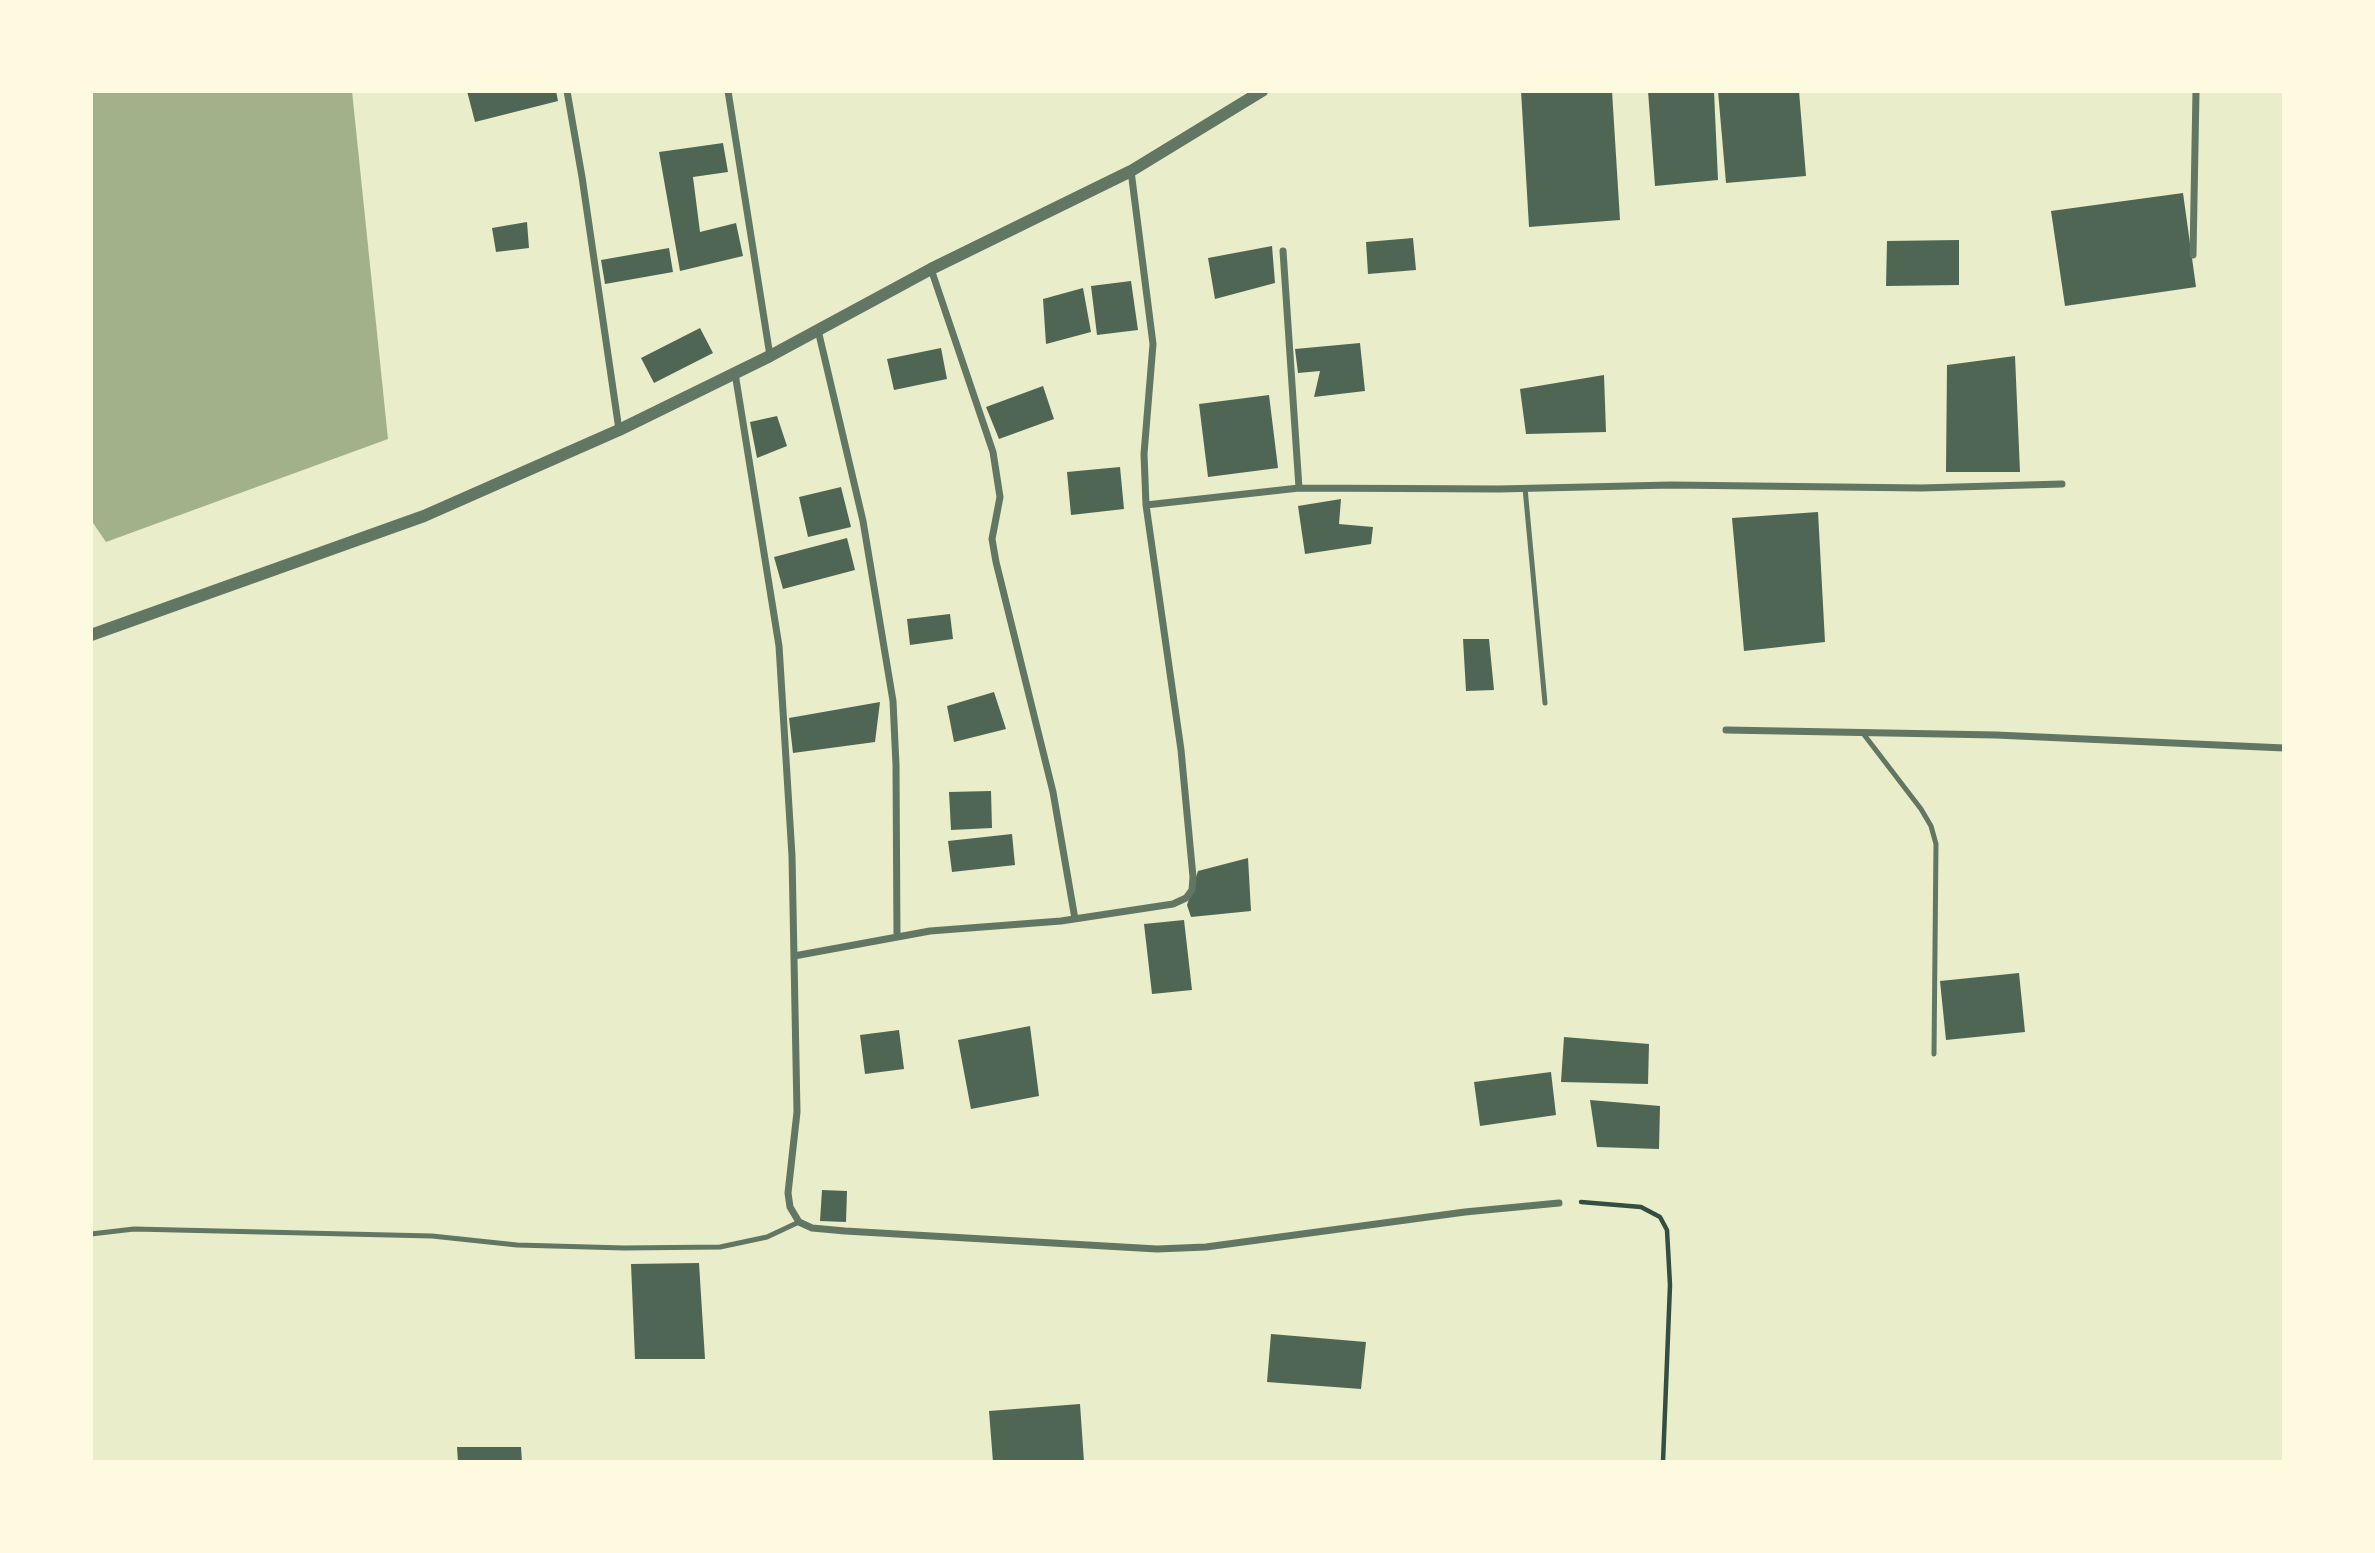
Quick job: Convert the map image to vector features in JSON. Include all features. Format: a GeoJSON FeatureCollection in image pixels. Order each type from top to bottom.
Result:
{"type":"FeatureCollection","features":[{"type":"Feature","properties":{"kind":"street"},"geometry":{"type":"LineString","coordinates":[[567,91],[619,430]]}},
{"type":"Feature","properties":{"kind":"street"},"geometry":{"type":"LineString","coordinates":[[728,91],[770,356]]}},
{"type":"Feature","properties":{"kind":"street"},"geometry":{"type":"LineString","coordinates":[[91,635],[424,516],[619,430],[770,356],[931,269],[1131,171],[1262,91]]}},
{"type":"Feature","properties":{"kind":"street"},"geometry":{"type":"LineString","coordinates":[[2193,255],[2196,91]]}},
{"type":"Feature","properties":{"kind":"street"},"geometry":{"type":"LineString","coordinates":[[794,956],[930,931],[1075,919],[1173,904],[1186,898],[1192,890],[1181,750],[1146,505],[1144,454],[1153,344],[1131,171]]}},
{"type":"Feature","properties":{"kind":"street"},"geometry":{"type":"LineString","coordinates":[[1283,251],[1299,488]]}},
{"type":"Feature","properties":{"kind":"street"},"geometry":{"type":"LineString","coordinates":[[931,269],[992,452],[1000,497],[992,539],[996,562],[1053,792],[1075,919]]}},
{"type":"Feature","properties":{"kind":"street"},"geometry":{"type":"LineString","coordinates":[[817,329],[863,521],[893,701],[897,765],[897,937]]}},
{"type":"Feature","properties":{"kind":"street"},"geometry":{"type":"LineString","coordinates":[[735,372],[779,646],[792,856],[797,1112],[788,1193],[790,1207],[799,1222],[812,1227],[845,1231],[1157,1249],[1206,1247],[1465,1212],[1559,1203]]}},
{"type":"Feature","properties":{"kind":"street"},"geometry":{"type":"LineString","coordinates":[[1146,505],[1299,488],[1671,485],[1922,488],[2062,484]]}},
{"type":"Feature","properties":{"kind":"street"},"geometry":{"type":"LineString","coordinates":[[1726,730],[1996,735],[2284,748]]}},
{"type":"Feature","properties":{"kind":"lane"},"geometry":{"type":"LineString","coordinates":[[1525,488],[1545,703]]}},
{"type":"Feature","properties":{"kind":"lane"},"geometry":{"type":"LineString","coordinates":[[1862,732],[1921,809],[1931,826],[1936,844],[1934,1054]]}},
{"type":"Feature","properties":{"kind":"lane"},"geometry":{"type":"LineString","coordinates":[[91,1234],[134,1229],[432,1236],[517,1245],[720,1247],[767,1237],[799,1222]]}},
{"type":"Feature","properties":{"kind":"path"},"geometry":{"type":"LineString","coordinates":[[1559,1203],[1589,1202],[1641,1207],[1660,1217],[1667,1230],[1670,1286],[1663,1462]]}},
{"type":"Feature","properties":{"kind":"shaded area"},"geometry":{"type":"Polygon","coordinates":[[[91,91],[352,91],[388,439],[106,542],[91,520],[91,91]]]}},
{"type":"Feature","properties":{"kind":"building"},"geometry":{"type":"Polygon","coordinates":[[[467,91],[556,91],[558,101],[475,122],[467,91]]]}},
{"type":"Feature","properties":{"kind":"building"},"geometry":{"type":"Polygon","coordinates":[[[1521,91],[1612,91],[1620,220],[1529,227],[1521,91]]]}},
{"type":"Feature","properties":{"kind":"building"},"geometry":{"type":"Polygon","coordinates":[[[1648,91],[1714,91],[1718,180],[1655,186],[1648,91]]]}},
{"type":"Feature","properties":{"kind":"building"},"geometry":{"type":"Polygon","coordinates":[[[1718,91],[1799,91],[1806,176],[1726,183],[1718,91]]]}},
{"type":"Feature","properties":{"kind":"building"},"geometry":{"type":"Polygon","coordinates":[[[723,143],[728,172],[693,177],[700,232],[736,223],[743,256],[680,271],[659,152],[723,143]]]}},
{"type":"Feature","properties":{"kind":"building"},"geometry":{"type":"Polygon","coordinates":[[[2183,193],[2196,287],[2065,306],[2051,211],[2183,193]]]}},
{"type":"Feature","properties":{"kind":"building"},"geometry":{"type":"Polygon","coordinates":[[[527,222],[529,248],[496,252],[492,228],[527,222]]]}},
{"type":"Feature","properties":{"kind":"building"},"geometry":{"type":"Polygon","coordinates":[[[1413,238],[1416,270],[1368,274],[1366,242],[1413,238]]]}},
{"type":"Feature","properties":{"kind":"building"},"geometry":{"type":"Polygon","coordinates":[[[1959,240],[1959,285],[1886,286],[1887,241],[1959,240]]]}},
{"type":"Feature","properties":{"kind":"building"},"geometry":{"type":"Polygon","coordinates":[[[1272,246],[1275,283],[1215,299],[1208,258],[1272,246]]]}},
{"type":"Feature","properties":{"kind":"building"},"geometry":{"type":"Polygon","coordinates":[[[669,248],[673,272],[605,284],[601,260],[669,248]]]}},
{"type":"Feature","properties":{"kind":"building"},"geometry":{"type":"Polygon","coordinates":[[[1131,281],[1138,330],[1097,335],[1091,286],[1131,281]]]}},
{"type":"Feature","properties":{"kind":"building"},"geometry":{"type":"Polygon","coordinates":[[[1083,288],[1091,332],[1046,344],[1043,299],[1083,288]]]}},
{"type":"Feature","properties":{"kind":"building"},"geometry":{"type":"Polygon","coordinates":[[[700,328],[713,353],[654,383],[641,358],[700,328]]]}},
{"type":"Feature","properties":{"kind":"building"},"geometry":{"type":"Polygon","coordinates":[[[1360,343],[1365,391],[1314,397],[1320,371],[1298,373],[1295,349],[1360,343]]]}},
{"type":"Feature","properties":{"kind":"building"},"geometry":{"type":"Polygon","coordinates":[[[941,348],[947,379],[894,390],[887,359],[941,348]]]}},
{"type":"Feature","properties":{"kind":"building"},"geometry":{"type":"Polygon","coordinates":[[[2015,356],[2020,472],[1946,472],[1947,365],[2015,356]]]}},
{"type":"Feature","properties":{"kind":"building"},"geometry":{"type":"Polygon","coordinates":[[[1604,375],[1606,432],[1526,434],[1520,389],[1604,375]]]}},
{"type":"Feature","properties":{"kind":"building"},"geometry":{"type":"Polygon","coordinates":[[[1043,386],[1054,419],[999,439],[986,407],[1043,386]]]}},
{"type":"Feature","properties":{"kind":"building"},"geometry":{"type":"Polygon","coordinates":[[[1269,395],[1278,468],[1208,477],[1199,404],[1269,395]]]}},
{"type":"Feature","properties":{"kind":"building"},"geometry":{"type":"Polygon","coordinates":[[[777,416],[787,446],[757,458],[750,422],[777,416]]]}},
{"type":"Feature","properties":{"kind":"building"},"geometry":{"type":"Polygon","coordinates":[[[1120,467],[1124,509],[1071,515],[1067,472],[1120,467]]]}},
{"type":"Feature","properties":{"kind":"building"},"geometry":{"type":"Polygon","coordinates":[[[841,487],[851,527],[808,537],[799,497],[841,487]]]}},
{"type":"Feature","properties":{"kind":"building"},"geometry":{"type":"Polygon","coordinates":[[[1341,499],[1339,524],[1373,527],[1371,544],[1305,554],[1298,506],[1341,499]]]}},
{"type":"Feature","properties":{"kind":"building"},"geometry":{"type":"Polygon","coordinates":[[[1818,512],[1825,642],[1744,651],[1732,518],[1818,512]]]}},
{"type":"Feature","properties":{"kind":"building"},"geometry":{"type":"Polygon","coordinates":[[[847,538],[855,570],[783,589],[774,557],[847,538]]]}},
{"type":"Feature","properties":{"kind":"building"},"geometry":{"type":"Polygon","coordinates":[[[950,614],[953,639],[910,645],[907,619],[950,614]]]}},
{"type":"Feature","properties":{"kind":"building"},"geometry":{"type":"Polygon","coordinates":[[[1463,639],[1489,639],[1494,690],[1466,691],[1463,639]]]}},
{"type":"Feature","properties":{"kind":"building"},"geometry":{"type":"Polygon","coordinates":[[[994,692],[1006,729],[954,742],[947,706],[994,692]]]}},
{"type":"Feature","properties":{"kind":"building"},"geometry":{"type":"Polygon","coordinates":[[[880,702],[875,742],[793,753],[789,718],[880,702]]]}},
{"type":"Feature","properties":{"kind":"building"},"geometry":{"type":"Polygon","coordinates":[[[991,791],[992,828],[951,830],[949,792],[991,791]]]}},
{"type":"Feature","properties":{"kind":"building"},"geometry":{"type":"Polygon","coordinates":[[[1012,834],[1015,865],[952,872],[948,841],[1012,834]]]}},
{"type":"Feature","properties":{"kind":"building"},"geometry":{"type":"Polygon","coordinates":[[[1248,858],[1251,911],[1191,917],[1187,905],[1198,871],[1248,858]]]}},
{"type":"Feature","properties":{"kind":"building"},"geometry":{"type":"Polygon","coordinates":[[[1184,920],[1192,990],[1152,994],[1144,924],[1184,920]]]}},
{"type":"Feature","properties":{"kind":"building"},"geometry":{"type":"Polygon","coordinates":[[[2019,973],[2025,1032],[1946,1040],[1940,981],[2019,973]]]}},
{"type":"Feature","properties":{"kind":"building"},"geometry":{"type":"Polygon","coordinates":[[[1030,1026],[1039,1096],[971,1109],[958,1040],[1030,1026]]]}},
{"type":"Feature","properties":{"kind":"building"},"geometry":{"type":"Polygon","coordinates":[[[899,1030],[904,1069],[865,1074],[860,1035],[899,1030]]]}},
{"type":"Feature","properties":{"kind":"building"},"geometry":{"type":"Polygon","coordinates":[[[1564,1037],[1649,1044],[1648,1084],[1561,1082],[1564,1037]]]}},
{"type":"Feature","properties":{"kind":"building"},"geometry":{"type":"Polygon","coordinates":[[[1551,1072],[1556,1115],[1480,1126],[1474,1082],[1551,1072]]]}},
{"type":"Feature","properties":{"kind":"building"},"geometry":{"type":"Polygon","coordinates":[[[1590,1100],[1660,1106],[1659,1149],[1597,1147],[1590,1100]]]}},
{"type":"Feature","properties":{"kind":"building"},"geometry":{"type":"Polygon","coordinates":[[[822,1190],[847,1191],[846,1222],[820,1221],[822,1190]]]}},
{"type":"Feature","properties":{"kind":"building"},"geometry":{"type":"Polygon","coordinates":[[[699,1263],[705,1359],[635,1359],[631,1264],[699,1263]]]}},
{"type":"Feature","properties":{"kind":"building"},"geometry":{"type":"Polygon","coordinates":[[[1271,1334],[1366,1342],[1361,1389],[1267,1382],[1271,1334]]]}},
{"type":"Feature","properties":{"kind":"building"},"geometry":{"type":"Polygon","coordinates":[[[1080,1404],[1084,1462],[993,1462],[989,1411],[1080,1404]]]}},
{"type":"Feature","properties":{"kind":"building"},"geometry":{"type":"Polygon","coordinates":[[[457,1447],[521,1447],[522,1462],[458,1462],[457,1447]]]}}]}
